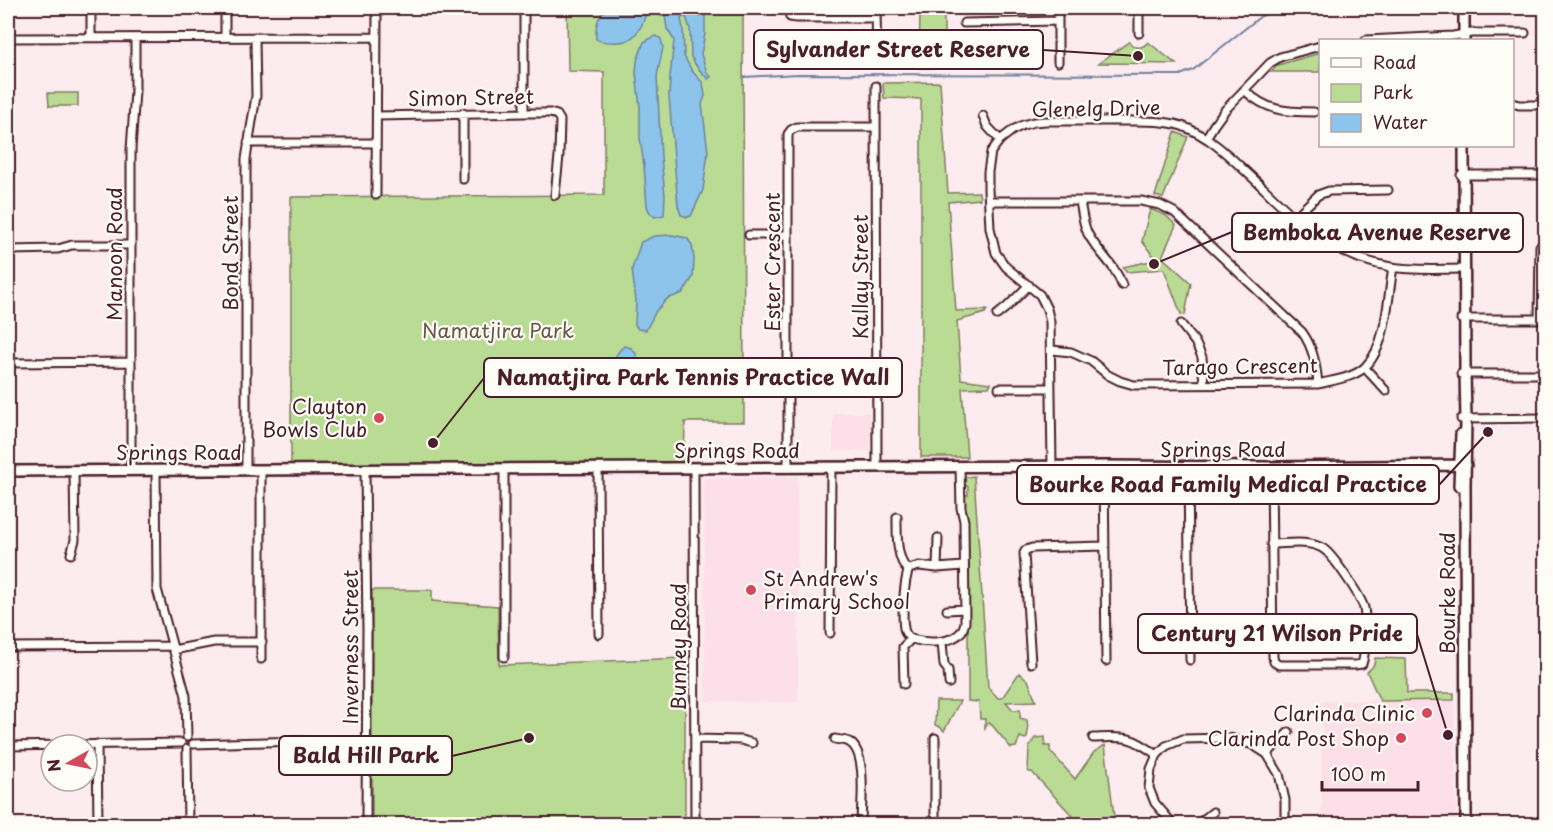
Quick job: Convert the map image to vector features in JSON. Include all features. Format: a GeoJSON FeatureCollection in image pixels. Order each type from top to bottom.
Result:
{"type":"FeatureCollection","features":[{"type":"Feature","properties":{"kind":"main road"},"geometry":{"type":"LineString","coordinates":[[1462,8],[1462,37]]}},
{"type":"Feature","properties":{"kind":"main road","name":"Bourke Road"},"geometry":{"type":"LineString","coordinates":[[1460,825],[1464,418],[1462,147]]}},
{"type":"Feature","properties":{"kind":"main road","name":"Springs Road"},"geometry":{"type":"LineString","coordinates":[[8,471],[1463,465]]}},
{"type":"Feature","properties":{"kind":"main road","name":"Bourke Road"},"geometry":{"type":"LineString","coordinates":[[1463,465],[1465,485],[1466,825]]}},
{"type":"Feature","properties":{"kind":"street"},"geometry":{"type":"LineString","coordinates":[[91,8],[91,37]]}},
{"type":"Feature","properties":{"kind":"street"},"geometry":{"type":"LineString","coordinates":[[225,8],[225,38]]}},
{"type":"Feature","properties":{"kind":"street"},"geometry":{"type":"LineString","coordinates":[[376,8],[376,195]]}},
{"type":"Feature","properties":{"kind":"street"},"geometry":{"type":"LineString","coordinates":[[524,8],[524,113]]}},
{"type":"Feature","properties":{"kind":"street"},"geometry":{"type":"LineString","coordinates":[[788,8],[787,19],[876,18]]}},
{"type":"Feature","properties":{"kind":"street"},"geometry":{"type":"LineString","coordinates":[[876,8],[877,62]]}},
{"type":"Feature","properties":{"kind":"street"},"geometry":{"type":"LineString","coordinates":[[1058,8],[1058,62]]}},
{"type":"Feature","properties":{"kind":"street"},"geometry":{"type":"LineString","coordinates":[[1139,8],[1139,33]]}},
{"type":"Feature","properties":{"kind":"street"},"geometry":{"type":"LineString","coordinates":[[964,23],[1058,21]]}},
{"type":"Feature","properties":{"kind":"street"},"geometry":{"type":"LineString","coordinates":[[1398,39],[1525,33]]}},
{"type":"Feature","properties":{"kind":"street"},"geometry":{"type":"LineString","coordinates":[[130,245],[72,245],[58,249],[9,250],[8,38],[377,37]]}},
{"type":"Feature","properties":{"kind":"street","name":"Manoon Road"},"geometry":{"type":"LineString","coordinates":[[131,470],[130,150],[135,91],[135,38]]}},
{"type":"Feature","properties":{"kind":"street","name":"Bond Street"},"geometry":{"type":"LineString","coordinates":[[246,470],[246,159],[256,96],[255,38]]}},
{"type":"Feature","properties":{"kind":"street"},"geometry":{"type":"LineString","coordinates":[[1206,138],[1217,120],[1273,60],[1319,46]]}},
{"type":"Feature","properties":{"kind":"street","name":"Kallay Street"},"geometry":{"type":"LineString","coordinates":[[876,86],[877,467]]}},
{"type":"Feature","properties":{"kind":"street"},"geometry":{"type":"LineString","coordinates":[[1244,90],[1256,100],[1272,108],[1314,112]]}},
{"type":"Feature","properties":{"kind":"street"},"geometry":{"type":"LineString","coordinates":[[1514,103],[1545,105]]}},
{"type":"Feature","properties":{"kind":"street"},"geometry":{"type":"LineString","coordinates":[[463,113],[463,178]]}},
{"type":"Feature","properties":{"kind":"street","name":"Simon Street"},"geometry":{"type":"LineString","coordinates":[[377,116],[463,113],[550,113],[557,115],[560,120],[555,195]]}},
{"type":"Feature","properties":{"kind":"street"},"geometry":{"type":"LineString","coordinates":[[983,116],[987,126],[1000,140],[991,152],[988,172],[990,228],[996,253],[1006,267],[1040,295],[1050,322],[1052,466]]}},
{"type":"Feature","properties":{"kind":"street","name":"Glenelg Drive"},"geometry":{"type":"LineString","coordinates":[[1000,140],[1023,125],[1034,122],[1159,122],[1180,125],[1206,138],[1224,151],[1294,218],[1317,237],[1345,253],[1393,267],[1462,269]]}},
{"type":"Feature","properties":{"kind":"street","name":"Ester Crescent"},"geometry":{"type":"LineString","coordinates":[[788,468],[788,127],[876,127]]}},
{"type":"Feature","properties":{"kind":"street"},"geometry":{"type":"LineString","coordinates":[[248,143],[376,143]]}},
{"type":"Feature","properties":{"kind":"street"},"geometry":{"type":"LineString","coordinates":[[1462,175],[1545,175]]}},
{"type":"Feature","properties":{"kind":"street"},"geometry":{"type":"LineString","coordinates":[[1294,218],[1318,195],[1329,191],[1388,190]]}},
{"type":"Feature","properties":{"kind":"street"},"geometry":{"type":"LineString","coordinates":[[989,201],[1141,201],[1160,205],[1174,212],[1302,332],[1313,352],[1317,365],[1318,384]]}},
{"type":"Feature","properties":{"kind":"street"},"geometry":{"type":"LineString","coordinates":[[1080,201],[1088,234],[1115,268],[1122,285]]}},
{"type":"Feature","properties":{"kind":"street"},"geometry":{"type":"LineString","coordinates":[[749,235],[788,235]]}},
{"type":"Feature","properties":{"kind":"street"},"geometry":{"type":"LineString","coordinates":[[1463,319],[1542,319],[1540,246]]}},
{"type":"Feature","properties":{"kind":"street"},"geometry":{"type":"LineString","coordinates":[[1386,390],[1365,368],[1377,350],[1383,334],[1393,267]]}},
{"type":"Feature","properties":{"kind":"street"},"geometry":{"type":"LineString","coordinates":[[997,315],[1029,285]]}},
{"type":"Feature","properties":{"kind":"street"},"geometry":{"type":"LineString","coordinates":[[1181,324],[1195,342],[1202,357],[1204,384]]}},
{"type":"Feature","properties":{"kind":"street","name":"Tarago Crescent"},"geometry":{"type":"LineString","coordinates":[[1052,350],[1071,352],[1091,361],[1108,375],[1134,385],[1318,384],[1349,376],[1365,368]]}},
{"type":"Feature","properties":{"kind":"street"},"geometry":{"type":"LineString","coordinates":[[8,363],[131,362]]}},
{"type":"Feature","properties":{"kind":"street"},"geometry":{"type":"LineString","coordinates":[[1463,374],[1545,374]]}},
{"type":"Feature","properties":{"kind":"street"},"geometry":{"type":"LineString","coordinates":[[999,388],[1051,388]]}},
{"type":"Feature","properties":{"kind":"street"},"geometry":{"type":"LineString","coordinates":[[1464,418],[1545,418]]}},
{"type":"Feature","properties":{"kind":"street"},"geometry":{"type":"LineString","coordinates":[[1104,466],[1106,661]]}},
{"type":"Feature","properties":{"kind":"street"},"geometry":{"type":"LineString","coordinates":[[1188,466],[1190,660]]}},
{"type":"Feature","properties":{"kind":"street"},"geometry":{"type":"LineString","coordinates":[[830,633],[831,467]]}},
{"type":"Feature","properties":{"kind":"street"},"geometry":{"type":"LineString","coordinates":[[960,467],[961,508],[964,520],[965,622],[963,630],[953,638],[942,642],[911,639],[905,630],[905,583],[909,569],[920,566],[938,568],[964,566]]}},
{"type":"Feature","properties":{"kind":"street"},"geometry":{"type":"LineString","coordinates":[[1270,467],[1271,544],[1273,657],[1274,662],[1279,665],[1362,664],[1365,656],[1364,609],[1360,598],[1330,555],[1313,544],[1271,544]]}},
{"type":"Feature","properties":{"kind":"street","name":"Bunney Road"},"geometry":{"type":"LineString","coordinates":[[694,468],[695,825]]}},
{"type":"Feature","properties":{"kind":"street","name":"Inverness Street"},"geometry":{"type":"LineString","coordinates":[[365,469],[366,825]]}},
{"type":"Feature","properties":{"kind":"street"},"geometry":{"type":"LineString","coordinates":[[504,469],[504,657]]}},
{"type":"Feature","properties":{"kind":"street"},"geometry":{"type":"LineString","coordinates":[[598,469],[599,634]]}},
{"type":"Feature","properties":{"kind":"street"},"geometry":{"type":"LineString","coordinates":[[156,470],[158,589],[186,696],[187,737],[191,739],[188,825]]}},
{"type":"Feature","properties":{"kind":"street"},"geometry":{"type":"LineString","coordinates":[[261,470],[261,659]]}},
{"type":"Feature","properties":{"kind":"street"},"geometry":{"type":"LineString","coordinates":[[71,554],[75,540],[74,471]]}},
{"type":"Feature","properties":{"kind":"street"},"geometry":{"type":"LineString","coordinates":[[897,517],[897,536],[901,559],[908,571]]}},
{"type":"Feature","properties":{"kind":"street"},"geometry":{"type":"LineString","coordinates":[[1545,536],[1545,550]]}},
{"type":"Feature","properties":{"kind":"street"},"geometry":{"type":"LineString","coordinates":[[938,538],[938,568]]}},
{"type":"Feature","properties":{"kind":"street"},"geometry":{"type":"LineString","coordinates":[[1031,663],[1024,553],[1032,548],[1104,546]]}},
{"type":"Feature","properties":{"kind":"street"},"geometry":{"type":"LineString","coordinates":[[946,610],[965,609]]}},
{"type":"Feature","properties":{"kind":"street"},"geometry":{"type":"LineString","coordinates":[[904,684],[903,645],[911,639]]}},
{"type":"Feature","properties":{"kind":"street"},"geometry":{"type":"LineString","coordinates":[[8,647],[172,648],[214,642],[262,642]]}},
{"type":"Feature","properties":{"kind":"street"},"geometry":{"type":"LineString","coordinates":[[942,642],[944,665],[948,670],[949,683]]}},
{"type":"Feature","properties":{"kind":"street"},"geometry":{"type":"LineString","coordinates":[[1267,754],[1289,732]]}},
{"type":"Feature","properties":{"kind":"street"},"geometry":{"type":"LineString","coordinates":[[181,743],[187,737]]}},
{"type":"Feature","properties":{"kind":"street"},"geometry":{"type":"LineString","coordinates":[[935,738],[935,825]]}},
{"type":"Feature","properties":{"kind":"street"},"geometry":{"type":"LineString","coordinates":[[1093,738],[1129,738],[1140,742],[1157,755]]}},
{"type":"Feature","properties":{"kind":"street"},"geometry":{"type":"LineString","coordinates":[[1173,825],[1155,803],[1149,788],[1151,769],[1157,755],[1166,746],[1183,739],[1230,738],[1253,745],[1267,754],[1279,774],[1284,800],[1285,825]]}},
{"type":"Feature","properties":{"kind":"street"},"geometry":{"type":"LineString","coordinates":[[695,739],[741,740],[752,743]]}},
{"type":"Feature","properties":{"kind":"street"},"geometry":{"type":"LineString","coordinates":[[835,739],[849,742],[857,750],[861,766],[861,825]]}},
{"type":"Feature","properties":{"kind":"street"},"geometry":{"type":"LineString","coordinates":[[99,744],[181,743],[183,747],[303,741]]}},
{"type":"Feature","properties":{"kind":"street"},"geometry":{"type":"LineString","coordinates":[[10,825],[8,746],[39,745]]}},
{"type":"Feature","properties":{"kind":"street"},"geometry":{"type":"LineString","coordinates":[[98,793],[98,825]]}},
{"type":"Feature","properties":{"kind":"street"},"geometry":{"type":"LineString","coordinates":[[1198,825],[1213,812]]}},
{"type":"Feature","properties":{"kind":"shaded area"},"geometry":{"type":"Polygon","coordinates":[[[833,413],[870,413],[870,451],[833,451],[833,413]]]}},
{"type":"Feature","properties":{"kind":"shaded area","name":"St Andrew's Primary School"},"geometry":{"type":"Polygon","coordinates":[[[797,477],[798,702],[705,701],[704,479],[797,477]]]}},
{"type":"Feature","properties":{"kind":"shaded area"},"geometry":{"type":"Polygon","coordinates":[[[1454,700],[1456,824],[1322,824],[1322,701],[1454,700]]]}},
{"type":"Feature","properties":{"kind":"green space","name":"Namatjira Park"},"geometry":{"type":"Polygon","coordinates":[[[567,8],[743,8],[744,422],[685,422],[684,464],[291,465],[291,197],[604,195],[604,72],[568,71],[567,8]]]}},
{"type":"Feature","properties":{"kind":"green space"},"geometry":{"type":"Polygon","coordinates":[[[920,8],[944,8],[944,68],[919,68],[920,8]]]}},
{"type":"Feature","properties":{"kind":"green space"},"geometry":{"type":"Polygon","coordinates":[[[1129,42],[1138,47],[1148,42],[1176,64],[1099,63],[1129,42]]]}},
{"type":"Feature","properties":{"kind":"green space"},"geometry":{"type":"Polygon","coordinates":[[[1319,53],[1319,72],[1271,72],[1278,65],[1319,53]]]}},
{"type":"Feature","properties":{"kind":"green space"},"geometry":{"type":"Polygon","coordinates":[[[940,82],[948,193],[979,192],[980,199],[948,202],[956,311],[987,310],[985,313],[957,321],[961,379],[991,383],[989,387],[962,388],[967,457],[921,457],[921,99],[884,98],[883,83],[940,82]]]}},
{"type":"Feature","properties":{"kind":"green space"},"geometry":{"type":"Polygon","coordinates":[[[48,93],[78,93],[78,106],[49,106],[48,93]]]}},
{"type":"Feature","properties":{"kind":"green space"},"geometry":{"type":"Polygon","coordinates":[[[1175,132],[1188,137],[1163,198],[1155,196],[1175,132]]]}},
{"type":"Feature","properties":{"kind":"green space"},"geometry":{"type":"Polygon","coordinates":[[[1150,209],[1165,215],[1176,225],[1162,257],[1191,283],[1185,315],[1181,314],[1164,269],[1127,272],[1123,267],[1156,260],[1142,241],[1150,209]]]}},
{"type":"Feature","properties":{"kind":"green space"},"geometry":{"type":"Polygon","coordinates":[[[974,476],[988,687],[998,698],[1002,698],[1019,673],[1028,680],[1036,701],[1006,702],[1013,710],[1020,710],[1020,718],[1027,720],[1027,738],[1020,737],[1016,747],[1011,748],[991,724],[988,723],[985,728],[985,719],[980,719],[979,702],[968,701],[968,521],[964,511],[963,495],[968,495],[968,486],[962,486],[966,477],[974,476]]]}},
{"type":"Feature","properties":{"kind":"green space"},"geometry":{"type":"Polygon","coordinates":[[[372,590],[432,590],[432,601],[498,606],[499,665],[685,658],[685,824],[372,824],[372,590]]]}},
{"type":"Feature","properties":{"kind":"green space"},"geometry":{"type":"Polygon","coordinates":[[[1375,658],[1406,659],[1407,693],[1454,693],[1454,700],[1380,701],[1367,672],[1373,666],[1375,658]]]}},
{"type":"Feature","properties":{"kind":"green space"},"geometry":{"type":"Polygon","coordinates":[[[936,701],[960,701],[944,731],[935,725],[936,701]]]}},
{"type":"Feature","properties":{"kind":"green space"},"geometry":{"type":"Polygon","coordinates":[[[1045,737],[1045,746],[1050,746],[1050,751],[1075,779],[1094,752],[1105,745],[1115,824],[1080,824],[1032,772],[1028,772],[1029,747],[1035,738],[1045,737]]]}},
{"type":"Feature","properties":{"kind":"water"},"geometry":{"type":"Polygon","coordinates":[[[607,8],[646,8],[639,31],[632,38],[621,42],[596,39],[597,22],[607,8]]]}},
{"type":"Feature","properties":{"kind":"water"},"geometry":{"type":"Polygon","coordinates":[[[664,8],[705,9],[705,34],[701,54],[707,73],[711,77],[708,79],[691,57],[690,29],[686,17],[681,19],[684,56],[692,71],[703,83],[705,96],[702,104],[708,152],[703,190],[691,216],[687,217],[681,215],[678,206],[669,96],[674,40],[667,29],[664,8]]]}},
{"type":"Feature","properties":{"kind":"water"},"geometry":{"type":"Polygon","coordinates":[[[657,36],[661,39],[663,47],[657,76],[665,195],[664,215],[655,217],[647,206],[636,73],[637,61],[644,42],[657,36]]]}},
{"type":"Feature","properties":{"kind":"water"},"geometry":{"type":"Polygon","coordinates":[[[672,235],[687,238],[692,245],[693,277],[683,293],[667,299],[656,311],[646,330],[638,329],[635,325],[636,301],[632,269],[641,242],[654,236],[672,235]]]}},
{"type":"Feature","properties":{"kind":"water"},"geometry":{"type":"Polygon","coordinates":[[[624,346],[631,348],[637,355],[632,370],[619,380],[614,375],[614,362],[618,352],[624,346]]]}},
{"type":"Feature","properties":{"kind":"waterway"},"geometry":{"type":"LineString","coordinates":[[744,77],[798,74],[1180,75],[1193,70],[1261,16],[1319,8]]}},
{"type":"Feature","properties":{"kind":"place","name":"Sylvander Street Reserve"},"geometry":{"type":"Point","coordinates":[1138,56]}},
{"type":"Feature","properties":{"kind":"place","name":"Bemboka Avenue Reserve"},"geometry":{"type":"Point","coordinates":[1154,264]}},
{"type":"Feature","properties":{"kind":"place","name":"Clayton Bowls Club"},"geometry":{"type":"Point","coordinates":[379,418]}},
{"type":"Feature","properties":{"kind":"place","name":"Bourke Road Family Medical Practice"},"geometry":{"type":"Point","coordinates":[1488,432]}},
{"type":"Feature","properties":{"kind":"place","name":"Namatjira Park Tennis Practice Wall"},"geometry":{"type":"Point","coordinates":[433,443]}},
{"type":"Feature","properties":{"kind":"place","name":"St Andrew's Primary School"},"geometry":{"type":"Point","coordinates":[751,590]}},
{"type":"Feature","properties":{"kind":"place","name":"Clarinda Clinic"},"geometry":{"type":"Point","coordinates":[1427,713]}},
{"type":"Feature","properties":{"kind":"place","name":"Century 21 Wilson Pride"},"geometry":{"type":"Point","coordinates":[1448,735]}},
{"type":"Feature","properties":{"kind":"place","name":"Bald Hill Park"},"geometry":{"type":"Point","coordinates":[529,738]}},
{"type":"Feature","properties":{"kind":"place","name":"Clarinda Post Shop"},"geometry":{"type":"Point","coordinates":[1401,738]}}]}
